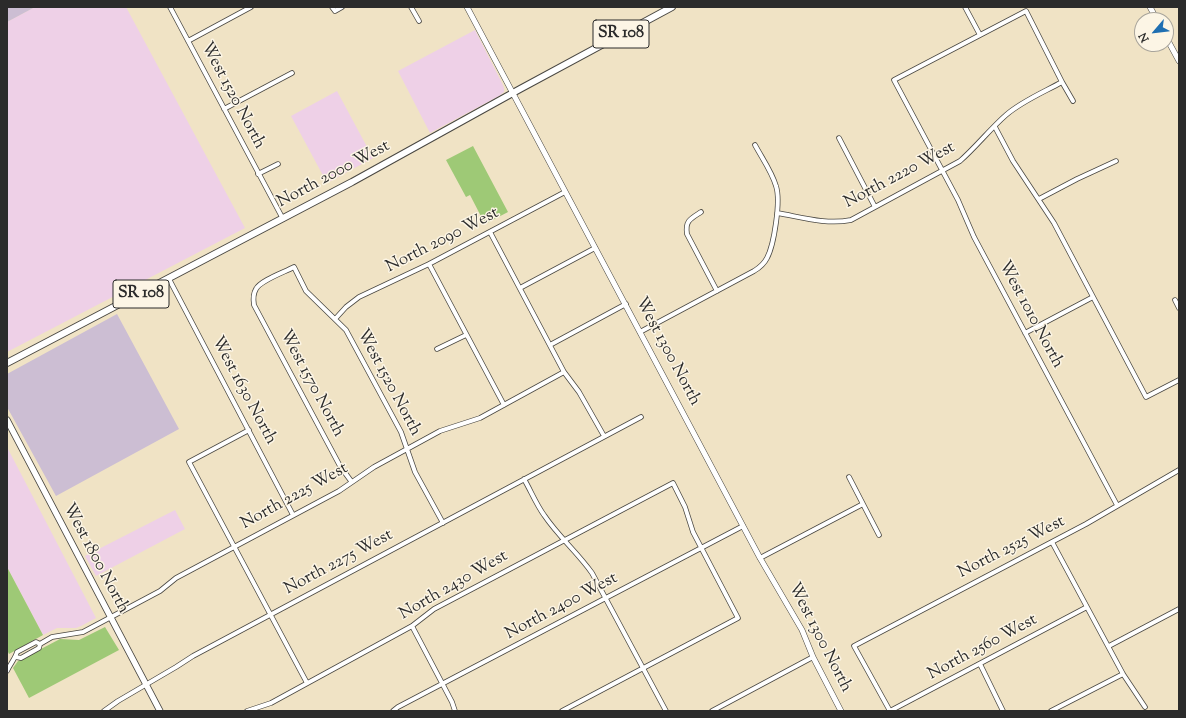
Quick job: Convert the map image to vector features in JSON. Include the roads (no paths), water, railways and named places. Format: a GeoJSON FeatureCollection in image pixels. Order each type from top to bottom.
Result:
{"type":"FeatureCollection","features":[{"type":"Feature","properties":{"kind":"main road","name":"North 2000 West"},"geometry":{"type":"LineString","coordinates":[[7,363],[283,219],[672,7]]}},
{"type":"Feature","properties":{"kind":"main road","name":"West 1800 North"},"geometry":{"type":"LineString","coordinates":[[7,420],[160,711]]}},
{"type":"Feature","properties":{"kind":"street","name":"West 1520 North"},"geometry":{"type":"LineString","coordinates":[[170,7],[283,219]]}},
{"type":"Feature","properties":{"kind":"street"},"geometry":{"type":"LineString","coordinates":[[188,41],[251,7]]}},
{"type":"Feature","properties":{"kind":"street"},"geometry":{"type":"LineString","coordinates":[[332,7],[335,11],[342,7]]}},
{"type":"Feature","properties":{"kind":"street"},"geometry":{"type":"LineString","coordinates":[[411,7],[419,21]]}},
{"type":"Feature","properties":{"kind":"street","name":"West 1300 North"},"geometry":{"type":"LineString","coordinates":[[467,7],[760,558],[802,630],[813,657],[841,711]]}},
{"type":"Feature","properties":{"kind":"street"},"geometry":{"type":"LineString","coordinates":[[965,7],[980,35],[1026,11],[1073,101]]}},
{"type":"Feature","properties":{"kind":"street","name":"West 1010 North"},"geometry":{"type":"LineString","coordinates":[[980,35],[894,80],[958,200],[974,237],[1117,505]]}},
{"type":"Feature","properties":{"kind":"street"},"geometry":{"type":"LineString","coordinates":[[1174,52],[1179,61]]}},
{"type":"Feature","properties":{"kind":"street"},"geometry":{"type":"LineString","coordinates":[[224,109],[292,73]]}},
{"type":"Feature","properties":{"kind":"street","name":"North 2220 West"},"geometry":{"type":"LineString","coordinates":[[777,214],[826,221],[839,222],[851,220],[960,161],[972,151],[1006,115],[1062,82]]}},
{"type":"Feature","properties":{"kind":"street"},"geometry":{"type":"LineString","coordinates":[[995,127],[1013,161],[1054,223],[1146,397],[1179,380]]}},
{"type":"Feature","properties":{"kind":"street"},"geometry":{"type":"LineString","coordinates":[[840,138],[874,207]]}},
{"type":"Feature","properties":{"kind":"street"},"geometry":{"type":"LineString","coordinates":[[640,332],[754,271],[764,263],[770,250],[779,206],[776,186],[755,144]]}},
{"type":"Feature","properties":{"kind":"street"},"geometry":{"type":"LineString","coordinates":[[1039,199],[1116,161]]}},
{"type":"Feature","properties":{"kind":"street"},"geometry":{"type":"LineString","coordinates":[[258,174],[278,164]]}},
{"type":"Feature","properties":{"kind":"street","name":"North 2090 West"},"geometry":{"type":"LineString","coordinates":[[336,318],[346,307],[359,297],[429,264],[566,192]]}},
{"type":"Feature","properties":{"kind":"street"},"geometry":{"type":"LineString","coordinates":[[701,212],[689,220],[686,226],[687,234],[717,291]]}},
{"type":"Feature","properties":{"kind":"street"},"geometry":{"type":"LineString","coordinates":[[490,232],[564,372],[580,392],[604,436]]}},
{"type":"Feature","properties":{"kind":"street"},"geometry":{"type":"LineString","coordinates":[[520,288],[595,248]]}},
{"type":"Feature","properties":{"kind":"street"},"geometry":{"type":"LineString","coordinates":[[429,264],[504,405]]}},
{"type":"Feature","properties":{"kind":"street","name":"West 1520 North"},"geometry":{"type":"LineString","coordinates":[[253,296],[256,288],[264,282],[294,267],[306,290],[336,318],[346,330],[401,432],[408,448],[415,472],[443,522]]}},
{"type":"Feature","properties":{"kind":"street","name":"West 1630 North"},"geometry":{"type":"LineString","coordinates":[[169,279],[293,515]]}},
{"type":"Feature","properties":{"kind":"street","name":"West 1570 North"},"geometry":{"type":"LineString","coordinates":[[253,296],[254,304],[340,466],[351,481]]}},
{"type":"Feature","properties":{"kind":"street"},"geometry":{"type":"LineString","coordinates":[[1025,333],[1093,297]]}},
{"type":"Feature","properties":{"kind":"street"},"geometry":{"type":"LineString","coordinates":[[1175,300],[1179,308]]}},
{"type":"Feature","properties":{"kind":"street"},"geometry":{"type":"LineString","coordinates":[[550,345],[626,304]]}},
{"type":"Feature","properties":{"kind":"street"},"geometry":{"type":"LineString","coordinates":[[437,349],[466,335]]}},
{"type":"Feature","properties":{"kind":"street","name":"North 2225 West"},"geometry":{"type":"LineString","coordinates":[[16,657],[20,658],[39,648],[40,644],[52,637],[83,632],[110,618],[160,591],[176,578],[339,491],[351,481],[408,448],[440,431],[480,418],[564,372]]}},
{"type":"Feature","properties":{"kind":"street","name":"North 2275 West"},"geometry":{"type":"LineString","coordinates":[[104,711],[146,684],[176,668],[193,656],[641,417]]}},
{"type":"Feature","properties":{"kind":"street"},"geometry":{"type":"LineString","coordinates":[[249,430],[189,462],[307,683]]}},
{"type":"Feature","properties":{"kind":"street","name":"North 2525 West"},"geometry":{"type":"LineString","coordinates":[[890,711],[854,646],[1086,524],[1179,470]]}},
{"type":"Feature","properties":{"kind":"street"},"geometry":{"type":"LineString","coordinates":[[849,477],[879,535]]}},
{"type":"Feature","properties":{"kind":"street"},"geometry":{"type":"LineString","coordinates":[[524,479],[544,516],[592,573],[666,711]]}},
{"type":"Feature","properties":{"kind":"street","name":"North 2430 West"},"geometry":{"type":"LineString","coordinates":[[248,711],[271,703],[412,626],[434,609],[672,483],[685,507],[693,532],[701,548]]}},
{"type":"Feature","properties":{"kind":"street"},"geometry":{"type":"LineString","coordinates":[[760,558],[863,504]]}},
{"type":"Feature","properties":{"kind":"street","name":"North 2400 West"},"geometry":{"type":"LineString","coordinates":[[393,711],[743,526]]}},
{"type":"Feature","properties":{"kind":"street"},"geometry":{"type":"LineString","coordinates":[[1052,542],[1123,674],[1145,707]]}},
{"type":"Feature","properties":{"kind":"street"},"geometry":{"type":"LineString","coordinates":[[562,711],[738,618],[701,548]]}},
{"type":"Feature","properties":{"kind":"street","name":"North 2560 West"},"geometry":{"type":"LineString","coordinates":[[890,711],[1087,607]]}},
{"type":"Feature","properties":{"kind":"street"},"geometry":{"type":"LineString","coordinates":[[1109,646],[1179,609]]}},
{"type":"Feature","properties":{"kind":"street"},"geometry":{"type":"LineString","coordinates":[[412,626],[443,684],[455,711]]}},
{"type":"Feature","properties":{"kind":"street","name":"North 2225 West"},"geometry":{"type":"LineString","coordinates":[[7,670],[16,657],[17,652],[36,642],[40,644]]}},
{"type":"Feature","properties":{"kind":"street"},"geometry":{"type":"LineString","coordinates":[[712,711],[813,657]]}},
{"type":"Feature","properties":{"kind":"street"},"geometry":{"type":"LineString","coordinates":[[980,664],[1003,711]]}},
{"type":"Feature","properties":{"kind":"street"},"geometry":{"type":"LineString","coordinates":[[1051,711],[1123,674]]}}]}
